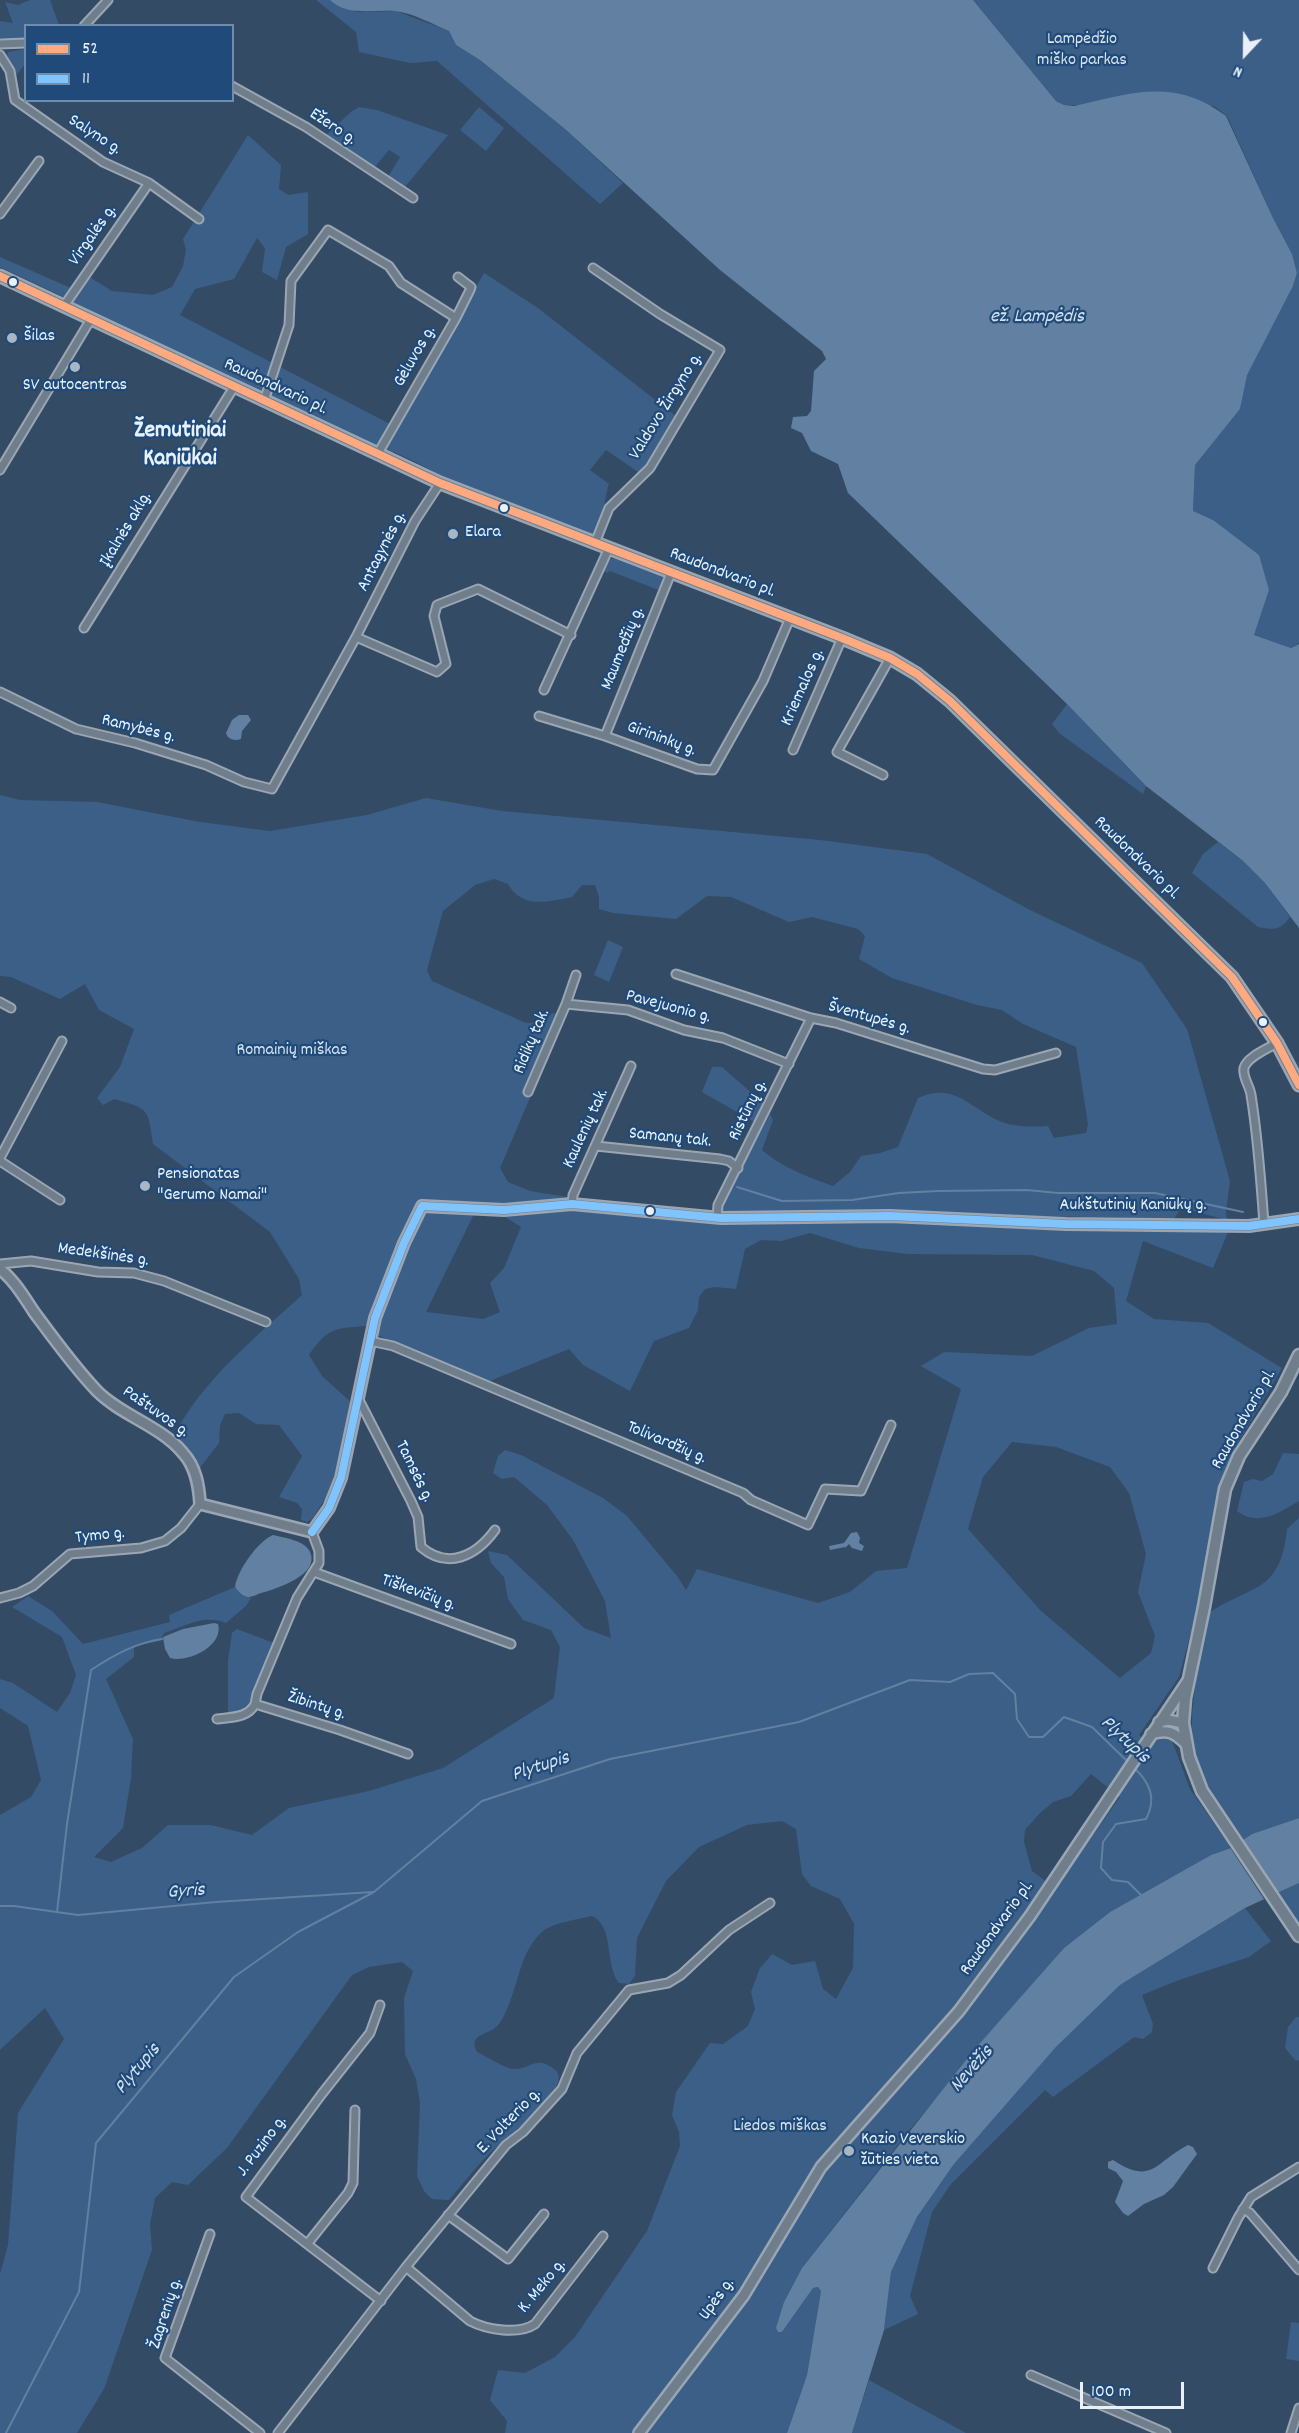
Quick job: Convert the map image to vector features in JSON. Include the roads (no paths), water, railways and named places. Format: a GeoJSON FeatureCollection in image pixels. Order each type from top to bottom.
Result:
{"type":"FeatureCollection","features":[{"type":"Feature","properties":{"kind":"main road","name":"Raudondvario pl."},"geometry":{"type":"LineString","coordinates":[[0,276],[440,483],[842,638],[890,658],[917,674],[950,701],[1202,946],[1245,993],[1277,1043],[1299,1085]]}},
{"type":"Feature","properties":{"kind":"main road","name":"Raudondvario pl."},"geometry":{"type":"LineString","coordinates":[[1299,1355],[1281,1392],[1239,1456],[1228,1481],[1189,1680],[1183,1723],[1196,1780],[1299,1936]]}},
{"type":"Feature","properties":{"kind":"street"},"geometry":{"type":"LineString","coordinates":[[86,24],[108,0]]}},
{"type":"Feature","properties":{"kind":"street"},"geometry":{"type":"LineString","coordinates":[[0,44],[24,44]]}},
{"type":"Feature","properties":{"kind":"street","name":"Salyno g."},"geometry":{"type":"LineString","coordinates":[[0,55],[10,71],[15,100],[103,162],[149,183],[199,219]]}},
{"type":"Feature","properties":{"kind":"street","name":"Ežero g."},"geometry":{"type":"LineString","coordinates":[[234,87],[313,132],[355,162],[413,198]]}},
{"type":"Feature","properties":{"kind":"street"},"geometry":{"type":"LineString","coordinates":[[0,214],[39,161]]}},
{"type":"Feature","properties":{"kind":"street","name":"Virgalės g."},"geometry":{"type":"LineString","coordinates":[[64,306],[149,183]]}},
{"type":"Feature","properties":{"kind":"street"},"geometry":{"type":"LineString","coordinates":[[264,400],[289,325],[291,281],[328,230],[389,266],[401,283],[456,318]]}},
{"type":"Feature","properties":{"kind":"street","name":"Valdovo Žirgyno g."},"geometry":{"type":"LineString","coordinates":[[593,268],[660,314],[720,350],[650,468],[609,508],[595,543]]}},
{"type":"Feature","properties":{"kind":"street","name":"Gėluvos g."},"geometry":{"type":"LineString","coordinates":[[377,455],[456,318],[471,286],[458,277]]}},
{"type":"Feature","properties":{"kind":"street"},"geometry":{"type":"LineString","coordinates":[[0,470],[91,319]]}},
{"type":"Feature","properties":{"kind":"street","name":"Įkalnės aklg."},"geometry":{"type":"LineString","coordinates":[[84,628],[234,387]]}},
{"type":"Feature","properties":{"kind":"street","name":"Antagynės g."},"geometry":{"type":"LineString","coordinates":[[272,789],[356,637],[415,521],[440,483]]}},
{"type":"Feature","properties":{"kind":"street"},"geometry":{"type":"LineString","coordinates":[[544,690],[609,549]]}},
{"type":"Feature","properties":{"kind":"street","name":"Maumedžių g."},"geometry":{"type":"LineString","coordinates":[[605,736],[671,573]]}},
{"type":"Feature","properties":{"kind":"street"},"geometry":{"type":"LineString","coordinates":[[356,637],[437,672],[446,664],[434,616],[437,605],[478,589],[571,634]]}},
{"type":"Feature","properties":{"kind":"street","name":"Girininkų g."},"geometry":{"type":"LineString","coordinates":[[539,716],[605,736],[697,769],[713,770],[763,681],[790,618]]}},
{"type":"Feature","properties":{"kind":"street","name":"Kriemalos g."},"geometry":{"type":"LineString","coordinates":[[793,750],[842,638]]}},
{"type":"Feature","properties":{"kind":"street"},"geometry":{"type":"LineString","coordinates":[[883,774],[837,752],[890,658]]}},
{"type":"Feature","properties":{"kind":"street","name":"Ramybės g."},"geometry":{"type":"LineString","coordinates":[[0,692],[75,729],[135,743],[206,765],[244,782],[272,789]]}},
{"type":"Feature","properties":{"kind":"street","name":"Šventupės g."},"geometry":{"type":"LineString","coordinates":[[676,974],[812,1018],[836,1023],[984,1069],[995,1070],[1056,1053]]}},
{"type":"Feature","properties":{"kind":"street"},"geometry":{"type":"LineString","coordinates":[[566,1004],[576,975]]}},
{"type":"Feature","properties":{"kind":"street"},"geometry":{"type":"LineString","coordinates":[[0,1002],[11,1008]]}},
{"type":"Feature","properties":{"kind":"street","name":"Pavejuonio g."},"geometry":{"type":"LineString","coordinates":[[566,1004],[628,1010],[684,1030],[723,1038],[789,1064]]}},
{"type":"Feature","properties":{"kind":"street","name":"Ridikų tak."},"geometry":{"type":"LineString","coordinates":[[528,1092],[566,1004]]}},
{"type":"Feature","properties":{"kind":"street","name":"Ristūnų g."},"geometry":{"type":"LineString","coordinates":[[717,1218],[718,1205],[812,1018]]}},
{"type":"Feature","properties":{"kind":"street"},"geometry":{"type":"LineString","coordinates":[[60,1200],[0,1159],[62,1041]]}},
{"type":"Feature","properties":{"kind":"street"},"geometry":{"type":"LineString","coordinates":[[1264,1224],[1258,1140],[1251,1095],[1244,1071],[1251,1060],[1277,1043]]}},
{"type":"Feature","properties":{"kind":"street","name":"Kaulenių tak."},"geometry":{"type":"LineString","coordinates":[[572,1204],[573,1195],[631,1066]]}},
{"type":"Feature","properties":{"kind":"street","name":"Samanų tak."},"geometry":{"type":"LineString","coordinates":[[596,1146],[720,1159],[729,1161],[738,1168]]}},
{"type":"Feature","properties":{"kind":"street","name":"Aukštutinių Kaniūkų g."},"geometry":{"type":"LineString","coordinates":[[312,1532],[329,1508],[341,1478],[375,1318],[404,1243],[422,1206],[504,1210],[572,1204],[717,1218],[890,1216],[1066,1224],[1249,1226],[1299,1219]]}},
{"type":"Feature","properties":{"kind":"street","name":"Medekšinės g."},"geometry":{"type":"LineString","coordinates":[[0,1264],[31,1261],[98,1272],[134,1273],[164,1281],[266,1322]]}},
{"type":"Feature","properties":{"kind":"street","name":"Paštuvos g."},"geometry":{"type":"LineString","coordinates":[[0,1269],[9,1276],[47,1329],[99,1393],[166,1437],[183,1452],[198,1482],[200,1504]]}},
{"type":"Feature","properties":{"kind":"street","name":"Tolivardžių g."},"geometry":{"type":"LineString","coordinates":[[370,1341],[393,1346],[667,1461],[743,1493],[751,1500],[808,1525],[825,1489],[861,1491],[891,1425]]}},
{"type":"Feature","properties":{"kind":"street","name":"Tamsės g."},"geometry":{"type":"LineString","coordinates":[[359,1400],[418,1517],[421,1547],[438,1558],[456,1558],[482,1546],[495,1530]]}},
{"type":"Feature","properties":{"kind":"street"},"geometry":{"type":"LineString","coordinates":[[200,1504],[312,1532],[319,1551],[319,1563],[297,1598],[251,1712],[246,1715],[217,1719]]}},
{"type":"Feature","properties":{"kind":"street","name":"Tymo g."},"geometry":{"type":"LineString","coordinates":[[0,1598],[33,1586],[70,1554],[141,1548],[165,1540],[181,1528],[200,1504]]}},
{"type":"Feature","properties":{"kind":"street","name":"Tiškevičių g."},"geometry":{"type":"LineString","coordinates":[[314,1572],[511,1644]]}},
{"type":"Feature","properties":{"kind":"street","name":"Raudondvario pl."},"geometry":{"type":"LineString","coordinates":[[811,2180],[959,2011],[1030,1916],[1189,1680]]}},
{"type":"Feature","properties":{"kind":"street","name":"Žibintų g."},"geometry":{"type":"LineString","coordinates":[[255,1704],[408,1754]]}},
{"type":"Feature","properties":{"kind":"street"},"geometry":{"type":"LineString","coordinates":[[1159,1722],[1168,1720],[1183,1723]]}},
{"type":"Feature","properties":{"kind":"street"},"geometry":{"type":"LineString","coordinates":[[1171,1732],[1183,1723]]}},
{"type":"Feature","properties":{"kind":"street"},"geometry":{"type":"LineString","coordinates":[[1151,1734],[1162,1731],[1171,1732],[1186,1744]]}},
{"type":"Feature","properties":{"kind":"street","name":"E. Volterio g."},"geometry":{"type":"LineString","coordinates":[[278,2433],[448,2215],[506,2145],[523,2132],[562,2089],[577,2053],[628,1990],[668,1983],[681,1975],[729,1930],[770,1903]]}},
{"type":"Feature","properties":{"kind":"street","name":"J. Puzino g."},"geometry":{"type":"LineString","coordinates":[[380,2005],[370,2033],[246,2197],[381,2301]]}},
{"type":"Feature","properties":{"kind":"street"},"geometry":{"type":"LineString","coordinates":[[308,2243],[348,2193],[353,2183],[355,2110]]}},
{"type":"Feature","properties":{"kind":"street"},"geometry":{"type":"LineString","coordinates":[[1213,2268],[1251,2197],[1299,2167]]}},
{"type":"Feature","properties":{"kind":"street","name":"Upės g."},"geometry":{"type":"LineString","coordinates":[[639,2433],[744,2295],[811,2180]]}},
{"type":"Feature","properties":{"kind":"street"},"geometry":{"type":"LineString","coordinates":[[1243,2209],[1250,2213],[1299,2270]]}},
{"type":"Feature","properties":{"kind":"street"},"geometry":{"type":"LineString","coordinates":[[448,2215],[508,2259],[544,2214]]}},
{"type":"Feature","properties":{"kind":"street","name":"Žagrenių g."},"geometry":{"type":"LineString","coordinates":[[210,2234],[165,2358],[260,2433]]}},
{"type":"Feature","properties":{"kind":"street","name":"K. Meko g."},"geometry":{"type":"LineString","coordinates":[[406,2267],[470,2321],[488,2329],[521,2329],[535,2324],[603,2236]]}},
{"type":"Feature","properties":{"kind":"street"},"geometry":{"type":"LineString","coordinates":[[1287,2256],[1299,2258]]}},
{"type":"Feature","properties":{"kind":"street"},"geometry":{"type":"LineString","coordinates":[[1031,2375],[1154,2431],[1166,2433]]}},
{"type":"Feature","properties":{"kind":"street"},"geometry":{"type":"LineString","coordinates":[[1291,2433],[1299,2411]]}},
{"type":"Feature","properties":{"kind":"water","name":"ež. Lampėdis"},"geometry":{"type":"Polygon","coordinates":[[[330,0],[973,0],[1056,101],[1064,105],[1074,106],[1134,93],[1171,92],[1189,96],[1226,116],[1292,254],[1297,273],[1293,286],[1247,375],[1240,409],[1195,465],[1193,511],[1213,520],[1259,555],[1269,590],[1254,635],[1291,648],[1299,644],[1299,928],[1265,883],[1242,860],[1146,786],[1067,704],[848,493],[838,464],[811,451],[802,433],[791,428],[793,417],[807,416],[811,411],[814,371],[826,359],[822,351],[720,270],[565,129],[480,60],[456,45],[449,31],[402,12],[345,9],[330,0]]]}},
{"type":"Feature","properties":{"kind":"water"},"geometry":{"type":"Polygon","coordinates":[[[239,715],[248,715],[251,720],[242,731],[241,739],[236,740],[228,737],[226,733],[232,720],[239,715]]]}},
{"type":"Feature","properties":{"kind":"water"},"geometry":{"type":"Polygon","coordinates":[[[857,1532],[860,1538],[859,1543],[864,1546],[862,1551],[852,1548],[849,1544],[845,1548],[830,1550],[829,1546],[844,1543],[851,1533],[857,1532]]]}},
{"type":"Feature","properties":{"kind":"water"},"geometry":{"type":"Polygon","coordinates":[[[273,1535],[304,1545],[310,1552],[311,1561],[308,1568],[302,1575],[284,1585],[249,1597],[245,1596],[235,1587],[240,1573],[249,1557],[261,1543],[273,1535]]]}},
{"type":"Feature","properties":{"kind":"water"},"geometry":{"type":"Polygon","coordinates":[[[218,1624],[218,1632],[210,1646],[186,1658],[170,1658],[165,1649],[163,1637],[183,1629],[218,1624]]]}},
{"type":"Feature","properties":{"kind":"water","name":"Nevėžis"},"geometry":{"type":"Polygon","coordinates":[[[1299,1818],[1299,1883],[1245,1908],[1120,1985],[1056,2047],[954,2164],[917,2217],[891,2272],[884,2330],[852,2433],[787,2433],[807,2375],[821,2291],[818,2287],[813,2288],[782,2332],[778,2332],[776,2328],[784,2302],[802,2268],[974,2050],[1064,1948],[1110,1912],[1211,1855],[1231,1848],[1252,1834],[1299,1818]]]}},
{"type":"Feature","properties":{"kind":"water"},"geometry":{"type":"Polygon","coordinates":[[[1188,2145],[1193,2147],[1197,2154],[1173,2187],[1164,2195],[1144,2204],[1128,2216],[1123,2213],[1115,2202],[1123,2181],[1116,2172],[1108,2168],[1108,2162],[1113,2160],[1126,2168],[1145,2171],[1153,2169],[1188,2145]]]}},
{"type":"Feature","properties":{"kind":"waterway"},"geometry":{"type":"LineString","coordinates":[[737,1187],[782,1201],[852,1200],[899,1193],[938,1191],[1027,1190],[1058,1193],[1155,1193],[1243,1212]]}},
{"type":"Feature","properties":{"kind":"waterway"},"geometry":{"type":"LineString","coordinates":[[57,1912],[67,1824],[91,1670],[125,1650],[162,1639]]}},
{"type":"Feature","properties":{"kind":"waterway","name":"Plytupis"},"geometry":{"type":"LineString","coordinates":[[6,2433],[79,2292],[96,2143],[234,1977],[298,1932],[374,1892],[482,1801],[610,1759],[799,1722],[910,1680],[950,1682],[969,1674],[993,1673],[1015,1694],[1017,1719],[1029,1737],[1043,1737],[1064,1717],[1092,1727],[1129,1763]]}},
{"type":"Feature","properties":{"kind":"waterway","name":"Plytupis"},"geometry":{"type":"LineString","coordinates":[[1133,1767],[1144,1778],[1150,1791],[1149,1811],[1146,1819],[1116,1824],[1103,1842],[1101,1868],[1112,1880],[1128,1882],[1142,1896]]}},
{"type":"Feature","properties":{"kind":"waterway","name":"Gyris"},"geometry":{"type":"LineString","coordinates":[[0,1906],[78,1915],[216,1902],[373,1892]]}},
{"type":"Feature","properties":{"kind":"place","name":"Šilas"},"geometry":{"type":"Point","coordinates":[12,338]}},
{"type":"Feature","properties":{"kind":"place","name":"SV autocentras"},"geometry":{"type":"Point","coordinates":[75,367]}},
{"type":"Feature","properties":{"kind":"place","name":"Elara"},"geometry":{"type":"Point","coordinates":[453,534]}},
{"type":"Feature","properties":{"kind":"place","name":"Pensionatas \"Gerumo Namai\""},"geometry":{"type":"Point","coordinates":[145,1186]}},
{"type":"Feature","properties":{"kind":"place","name":"Kazio Veverskio žūties vieta"},"geometry":{"type":"Point","coordinates":[849,2151]}},
{"type":"Feature","properties":{"kind":"district","name":"Žemutiniai Kaniūkai"},"geometry":{"type":"Point","coordinates":[180,447]}},
{"type":"Feature","properties":{"kind":"park label","name":"Lampėdžio miško parkas"},"geometry":{"type":"Point","coordinates":[1082,51]}},
{"type":"Feature","properties":{"kind":"park label","name":"Romainių miškas"},"geometry":{"type":"Point","coordinates":[292,1052]}},
{"type":"Feature","properties":{"kind":"park label","name":"Liedos miškas"},"geometry":{"type":"Point","coordinates":[780,2128]}}]}
